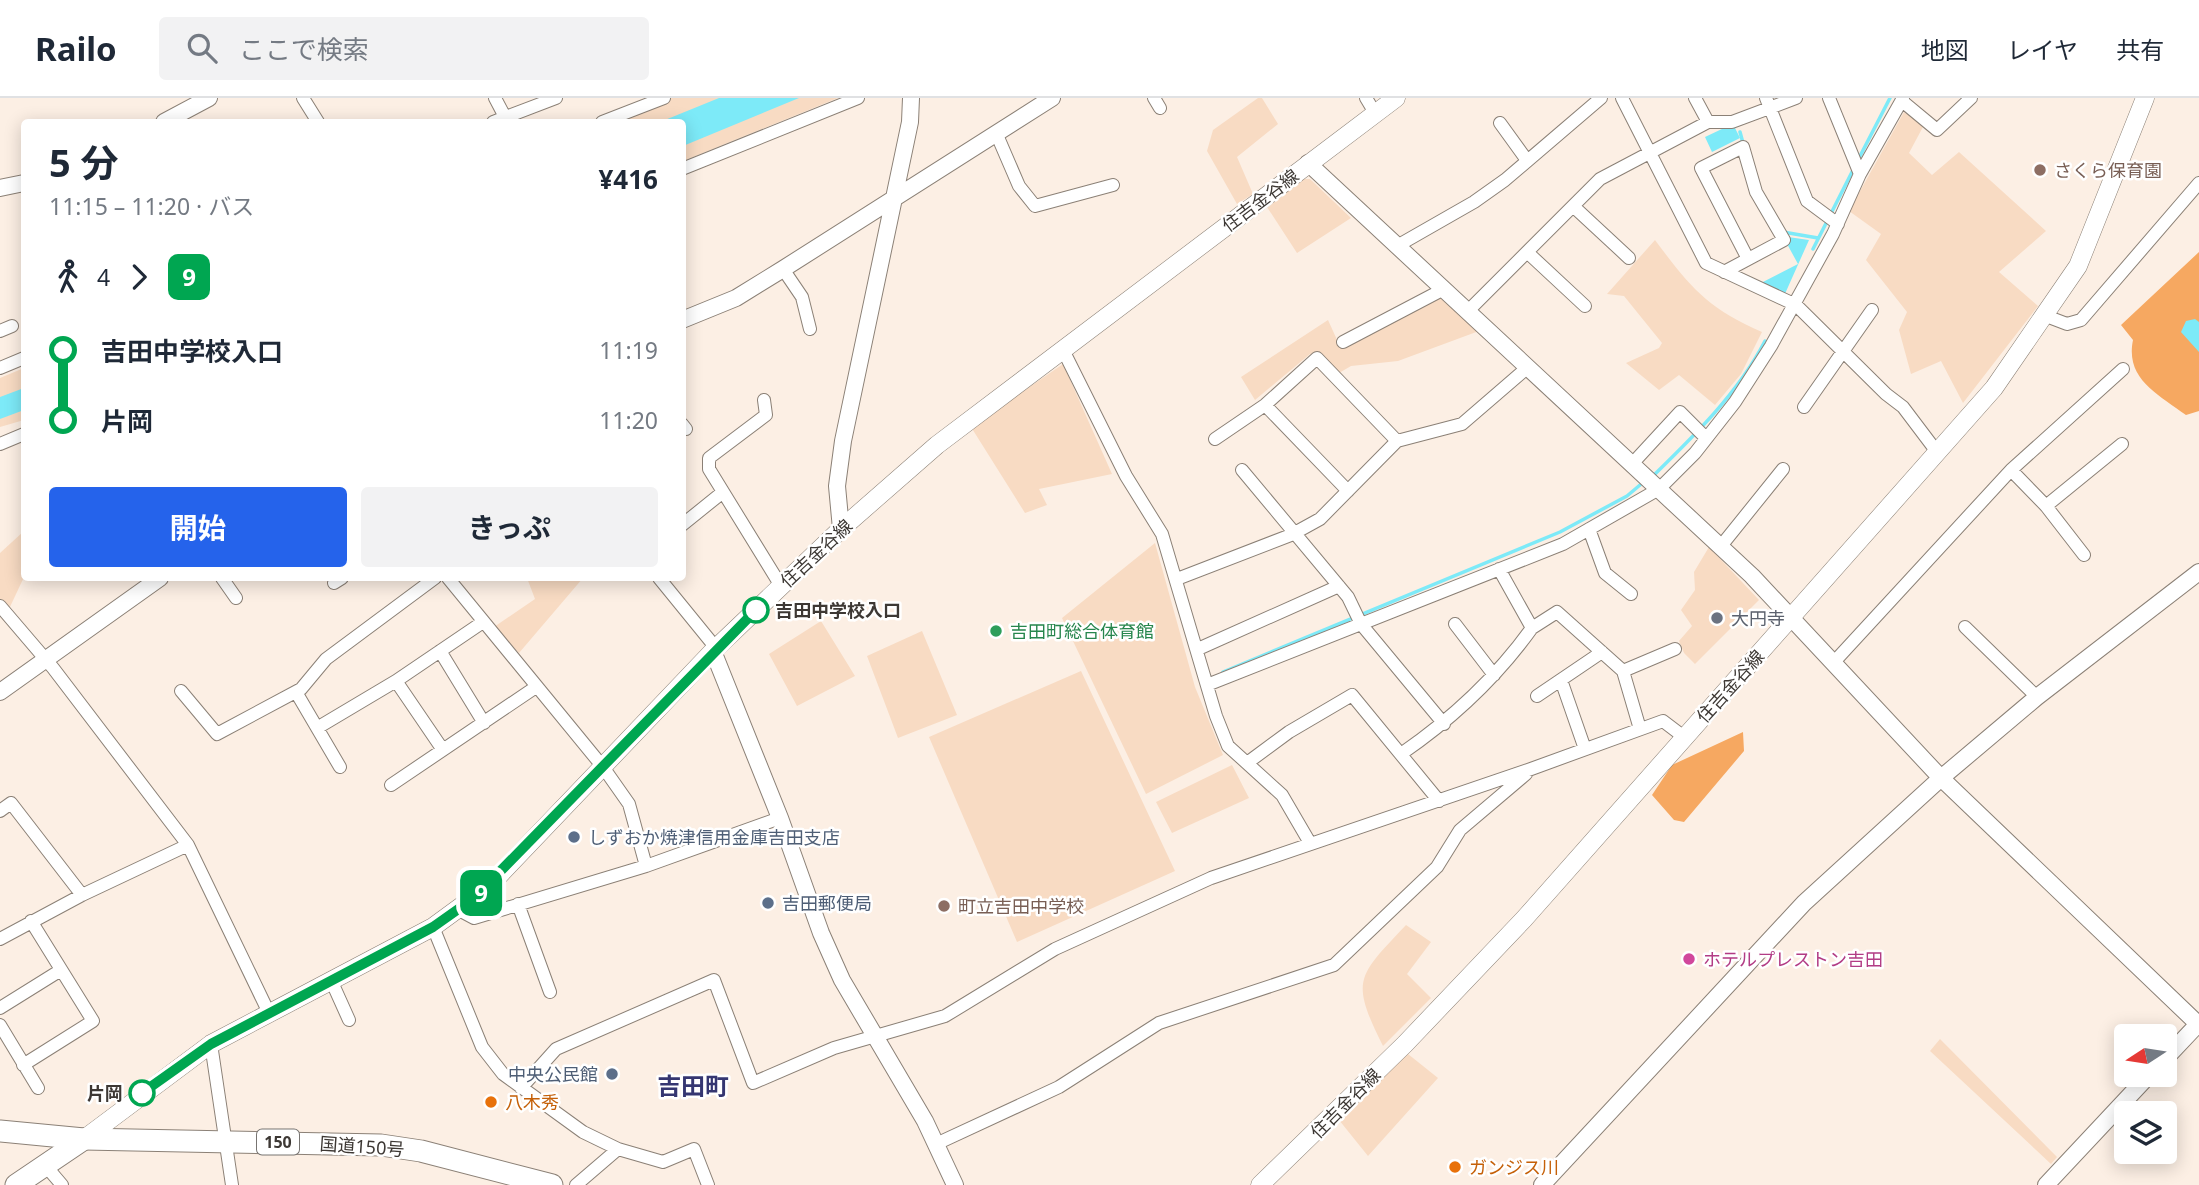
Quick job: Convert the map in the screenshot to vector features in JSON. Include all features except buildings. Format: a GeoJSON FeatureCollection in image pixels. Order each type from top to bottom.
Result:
{"type":"FeatureCollection","features":[{"type":"Feature","properties":{"kind":"main road","name":"住吉金谷線"},"geometry":{"type":"LineString","coordinates":[[83,1139],[211,1044],[433,927],[489,886],[715,649],[841,528],[937,445],[1308,163],[1371,106],[1396,98]]}},
{"type":"Feature","properties":{"kind":"main road","name":"住吉金谷線"},"geometry":{"type":"LineString","coordinates":[[1261,1185],[1468,979],[1994,388],[2078,266],[2145,98]]}},
{"type":"Feature","properties":{"kind":"main road","name":"国道150号"},"geometry":{"type":"LineString","coordinates":[[0,1131],[83,1139],[381,1145],[421,1151],[549,1185]]}},
{"type":"Feature","properties":{"kind":"main road"},"geometry":{"type":"LineString","coordinates":[[16,1185],[83,1139]]}},
{"type":"Feature","properties":{"kind":"street"},"geometry":{"type":"LineString","coordinates":[[170,119],[209,98]]}},
{"type":"Feature","properties":{"kind":"street"},"geometry":{"type":"LineString","coordinates":[[303,98],[316,119]]}},
{"type":"Feature","properties":{"kind":"street"},"geometry":{"type":"LineString","coordinates":[[495,98],[499,119]]}},
{"type":"Feature","properties":{"kind":"street"},"geometry":{"type":"LineString","coordinates":[[502,119],[555,98]]}},
{"type":"Feature","properties":{"kind":"street"},"geometry":{"type":"LineString","coordinates":[[610,119],[664,98]]}},
{"type":"Feature","properties":{"kind":"street"},"geometry":{"type":"LineString","coordinates":[[686,167],[858,98]]}},
{"type":"Feature","properties":{"kind":"street"},"geometry":{"type":"LineString","coordinates":[[841,528],[837,486],[843,441],[910,121],[911,98]]}},
{"type":"Feature","properties":{"kind":"street"},"geometry":{"type":"LineString","coordinates":[[686,318],[736,298],[783,270],[1052,98]]}},
{"type":"Feature","properties":{"kind":"street"},"geometry":{"type":"LineString","coordinates":[[1397,246],[1474,202],[1601,98]]}},
{"type":"Feature","properties":{"kind":"street"},"geometry":{"type":"LineString","coordinates":[[1622,98],[1706,263],[1796,305],[1903,407],[1937,452]]}},
{"type":"Feature","properties":{"kind":"street"},"geometry":{"type":"LineString","coordinates":[[1695,98],[1708,122]]}},
{"type":"Feature","properties":{"kind":"street"},"geometry":{"type":"LineString","coordinates":[[1468,311],[1600,179],[1708,122],[1732,122],[1768,103],[1796,98]]}},
{"type":"Feature","properties":{"kind":"street"},"geometry":{"type":"LineString","coordinates":[[1829,98],[1860,173]]}},
{"type":"Feature","properties":{"kind":"street"},"geometry":{"type":"LineString","coordinates":[[1207,685],[1563,544],[1659,489],[1695,453],[1702,434],[1735,402],[1796,305],[1860,173],[1903,100],[1937,130],[1971,98]]}},
{"type":"Feature","properties":{"kind":"street"},"geometry":{"type":"LineString","coordinates":[[1768,103],[1807,201],[1837,223]]}},
{"type":"Feature","properties":{"kind":"street"},"geometry":{"type":"LineString","coordinates":[[1500,123],[1527,159]]}},
{"type":"Feature","properties":{"kind":"street"},"geometry":{"type":"LineString","coordinates":[[998,135],[1019,186],[1035,206],[1113,185]]}},
{"type":"Feature","properties":{"kind":"street"},"geometry":{"type":"LineString","coordinates":[[1724,272],[1784,240],[1756,192],[1743,147],[1702,167],[1748,259]]}},
{"type":"Feature","properties":{"kind":"street"},"geometry":{"type":"LineString","coordinates":[[1308,163],[1721,546],[1835,661],[1941,778],[2199,1024],[2177,1047]]}},
{"type":"Feature","properties":{"kind":"street"},"geometry":{"type":"LineString","coordinates":[[2046,316],[2067,324],[2081,320],[2199,183]]}},
{"type":"Feature","properties":{"kind":"street"},"geometry":{"type":"LineString","coordinates":[[0,188],[21,184]]}},
{"type":"Feature","properties":{"kind":"street"},"geometry":{"type":"LineString","coordinates":[[1573,206],[1629,258]]}},
{"type":"Feature","properties":{"kind":"street"},"geometry":{"type":"LineString","coordinates":[[1527,252],[1585,306]]}},
{"type":"Feature","properties":{"kind":"street"},"geometry":{"type":"LineString","coordinates":[[783,270],[802,297],[810,328]]}},
{"type":"Feature","properties":{"kind":"street"},"geometry":{"type":"LineString","coordinates":[[1343,342],[1444,289]]}},
{"type":"Feature","properties":{"kind":"street"},"geometry":{"type":"LineString","coordinates":[[1804,407],[1872,310]]}},
{"type":"Feature","properties":{"kind":"street"},"geometry":{"type":"LineString","coordinates":[[1063,350],[1126,476],[1161,534],[1228,747],[1282,795],[1310,843]]}},
{"type":"Feature","properties":{"kind":"street"},"geometry":{"type":"LineString","coordinates":[[1215,439],[1265,405],[1317,358],[1397,441]]}},
{"type":"Feature","properties":{"kind":"street"},"geometry":{"type":"LineString","coordinates":[[0,368],[21,359]]}},
{"type":"Feature","properties":{"kind":"street"},"geometry":{"type":"LineString","coordinates":[[1177,579],[1294,533],[1320,519],[1397,441],[1462,424],[1528,367]]}},
{"type":"Feature","properties":{"kind":"street"},"geometry":{"type":"LineString","coordinates":[[1835,661],[2011,470],[2123,369]]}},
{"type":"Feature","properties":{"kind":"street"},"geometry":{"type":"LineString","coordinates":[[764,400],[766,415],[709,458],[709,469],[781,586]]}},
{"type":"Feature","properties":{"kind":"street"},"geometry":{"type":"LineString","coordinates":[[1265,405],[1348,491]]}},
{"type":"Feature","properties":{"kind":"street"},"geometry":{"type":"LineString","coordinates":[[1632,464],[1680,412],[1702,434]]}},
{"type":"Feature","properties":{"kind":"street"},"geometry":{"type":"LineString","coordinates":[[0,444],[21,435]]}},
{"type":"Feature","properties":{"kind":"street"},"geometry":{"type":"LineString","coordinates":[[2046,506],[2122,444]]}},
{"type":"Feature","properties":{"kind":"street"},"geometry":{"type":"LineString","coordinates":[[1721,546],[1783,469]]}},
{"type":"Feature","properties":{"kind":"street"},"geometry":{"type":"LineString","coordinates":[[1242,470],[1339,586],[1361,623],[1444,724]]}},
{"type":"Feature","properties":{"kind":"street"},"geometry":{"type":"LineString","coordinates":[[2011,470],[2046,506],[2084,555]]}},
{"type":"Feature","properties":{"kind":"street"},"geometry":{"type":"LineString","coordinates":[[686,522],[723,492]]}},
{"type":"Feature","properties":{"kind":"street"},"geometry":{"type":"LineString","coordinates":[[1589,530],[1605,573],[1631,594]]}},
{"type":"Feature","properties":{"kind":"street"},"geometry":{"type":"LineString","coordinates":[[1499,569],[1532,628]]}},
{"type":"Feature","properties":{"kind":"street"},"geometry":{"type":"LineString","coordinates":[[1542,1185],[1804,903],[1941,778],[2037,697],[2199,572]]}},
{"type":"Feature","properties":{"kind":"street"},"geometry":{"type":"LineString","coordinates":[[0,692],[156,581]]}},
{"type":"Feature","properties":{"kind":"street"},"geometry":{"type":"LineString","coordinates":[[224,581],[236,598]]}},
{"type":"Feature","properties":{"kind":"street"},"geometry":{"type":"LineString","coordinates":[[181,691],[217,734],[296,692],[326,659],[431,581]]}},
{"type":"Feature","properties":{"kind":"street"},"geometry":{"type":"LineString","coordinates":[[450,581],[603,767],[629,804],[646,866]]}},
{"type":"Feature","properties":{"kind":"street"},"geometry":{"type":"LineString","coordinates":[[661,581],[715,649],[821,933],[842,980],[936,1144],[955,1185]]}},
{"type":"Feature","properties":{"kind":"street"},"geometry":{"type":"LineString","coordinates":[[1198,649],[1339,586]]}},
{"type":"Feature","properties":{"kind":"street"},"geometry":{"type":"LineString","coordinates":[[0,606],[45,659],[187,845],[269,1013]]}},
{"type":"Feature","properties":{"kind":"street"},"geometry":{"type":"LineString","coordinates":[[1401,754],[1444,724],[1494,675],[1532,628],[1558,612],[1623,671],[1640,729]]}},
{"type":"Feature","properties":{"kind":"street"},"geometry":{"type":"LineString","coordinates":[[317,728],[396,681],[483,622]]}},
{"type":"Feature","properties":{"kind":"street"},"geometry":{"type":"LineString","coordinates":[[1455,624],[1494,675]]}},
{"type":"Feature","properties":{"kind":"street"},"geometry":{"type":"LineString","coordinates":[[1965,627],[2037,697]]}},
{"type":"Feature","properties":{"kind":"street"},"geometry":{"type":"LineString","coordinates":[[1623,671],[1675,649]]}},
{"type":"Feature","properties":{"kind":"street"},"geometry":{"type":"LineString","coordinates":[[440,651],[484,723]]}},
{"type":"Feature","properties":{"kind":"street"},"geometry":{"type":"LineString","coordinates":[[1537,696],[1602,652]]}},
{"type":"Feature","properties":{"kind":"street"},"geometry":{"type":"LineString","coordinates":[[1561,680],[1585,749]]}},
{"type":"Feature","properties":{"kind":"street"},"geometry":{"type":"LineString","coordinates":[[396,681],[443,750]]}},
{"type":"Feature","properties":{"kind":"street"},"geometry":{"type":"LineString","coordinates":[[391,785],[536,687]]}},
{"type":"Feature","properties":{"kind":"street"},"geometry":{"type":"LineString","coordinates":[[296,692],[340,767]]}},
{"type":"Feature","properties":{"kind":"street"},"geometry":{"type":"LineString","coordinates":[[1247,763],[1289,732],[1352,695],[1439,800]]}},
{"type":"Feature","properties":{"kind":"street"},"geometry":{"type":"LineString","coordinates":[[521,1088],[556,1049],[714,980],[753,1083],[834,1048],[945,1016],[1067,943],[1211,878],[1664,721],[1684,737]]}},
{"type":"Feature","properties":{"kind":"street"},"geometry":{"type":"LineString","coordinates":[[936,1144],[1059,1087],[1159,1023],[1334,965],[1437,867],[1461,830],[1531,769]]}},
{"type":"Feature","properties":{"kind":"street"},"geometry":{"type":"LineString","coordinates":[[0,811],[11,803],[82,895]]}},
{"type":"Feature","properties":{"kind":"street"},"geometry":{"type":"LineString","coordinates":[[458,910],[474,918],[646,866],[780,818]]}},
{"type":"Feature","properties":{"kind":"street"},"geometry":{"type":"LineString","coordinates":[[0,939],[82,895],[187,845]]}},
{"type":"Feature","properties":{"kind":"street"},"geometry":{"type":"LineString","coordinates":[[518,904],[550,992]]}},
{"type":"Feature","properties":{"kind":"street"},"geometry":{"type":"LineString","coordinates":[[23,1065],[93,1021],[31,921]]}},
{"type":"Feature","properties":{"kind":"street"},"geometry":{"type":"LineString","coordinates":[[433,927],[482,1047],[503,1074],[583,1132],[618,1149],[663,1162],[694,1149],[708,1185]]}},
{"type":"Feature","properties":{"kind":"street"},"geometry":{"type":"LineString","coordinates":[[0,1008],[61,970]]}},
{"type":"Feature","properties":{"kind":"street"},"geometry":{"type":"LineString","coordinates":[[331,980],[349,1020]]}},
{"type":"Feature","properties":{"kind":"street"},"geometry":{"type":"LineString","coordinates":[[0,1025],[38,1088]]}},
{"type":"Feature","properties":{"kind":"street"},"geometry":{"type":"LineString","coordinates":[[211,1044],[232,1185]]}},
{"type":"Feature","properties":{"kind":"street"},"geometry":{"type":"LineString","coordinates":[[2046,1185],[2138,1087]]}},
{"type":"Feature","properties":{"kind":"street"},"geometry":{"type":"LineString","coordinates":[[576,1185],[594,1166],[618,1149]]}},
{"type":"Feature","properties":{"kind":"street"},"geometry":{"type":"LineString","coordinates":[[45,1165],[62,1185]]}},
{"type":"Feature","properties":{"kind":"shaded area"},"geometry":{"type":"Polygon","coordinates":[[[667,98],[838,98],[686,160],[686,119],[611,119],[667,98]]]}},
{"type":"Feature","properties":{"kind":"shaded area"},"geometry":{"type":"Polygon","coordinates":[[[1258,98],[1262,98],[1278,124],[1237,157],[1253,194],[1237,204],[1207,151],[1213,130],[1258,98]]]}},
{"type":"Feature","properties":{"kind":"shaded area"},"geometry":{"type":"Polygon","coordinates":[[[1904,112],[1924,125],[1909,153],[1932,175],[1959,152],[2046,231],[1999,272],[2038,306],[1963,403],[1941,361],[1911,374],[1899,330],[1907,312],[1866,260],[1881,234],[1849,211],[1904,112]]]}},
{"type":"Feature","properties":{"kind":"shaded area"},"geometry":{"type":"Polygon","coordinates":[[[1303,179],[1310,179],[1351,218],[1297,253],[1267,207],[1303,179]]]}},
{"type":"Feature","properties":{"kind":"shaded area"},"geometry":{"type":"Polygon","coordinates":[[[1655,240],[1701,295],[1727,314],[1762,332],[1741,374],[1715,405],[1679,375],[1659,390],[1626,363],[1659,348],[1662,343],[1624,296],[1607,294],[1655,240]]]}},
{"type":"Feature","properties":{"kind":"shaded area"},"geometry":{"type":"Polygon","coordinates":[[[2199,252],[2199,411],[2186,415],[2155,392],[2139,375],[2132,354],[2133,340],[2121,325],[2199,252]]]}},
{"type":"Feature","properties":{"kind":"shaded area"},"geometry":{"type":"Polygon","coordinates":[[[1443,295],[1479,331],[1398,361],[1351,366],[1339,373],[1316,354],[1310,354],[1255,400],[1241,377],[1328,320],[1338,342],[1443,295]]]}},
{"type":"Feature","properties":{"kind":"shaded area"},"geometry":{"type":"Polygon","coordinates":[[[1063,364],[1112,474],[1039,489],[1047,505],[1025,513],[971,427],[1063,364]]]}},
{"type":"Feature","properties":{"kind":"shaded area"},"geometry":{"type":"Polygon","coordinates":[[[21,369],[21,421],[0,427],[0,378],[21,369]]]}},
{"type":"Feature","properties":{"kind":"shaded area"},"geometry":{"type":"Polygon","coordinates":[[[21,534],[22,581],[9,609],[0,599],[0,553],[21,534]]]}},
{"type":"Feature","properties":{"kind":"shaded area"},"geometry":{"type":"Polygon","coordinates":[[[1155,543],[1195,687],[1223,755],[1146,794],[1062,618],[1155,543]]]}},
{"type":"Feature","properties":{"kind":"shaded area"},"geometry":{"type":"Polygon","coordinates":[[[1709,547],[1759,600],[1695,664],[1684,653],[1679,641],[1692,626],[1681,610],[1695,590],[1694,572],[1709,547]]]}},
{"type":"Feature","properties":{"kind":"shaded area"},"geometry":{"type":"Polygon","coordinates":[[[528,581],[580,581],[519,653],[494,627],[535,599],[528,581]]]}},
{"type":"Feature","properties":{"kind":"shaded area"},"geometry":{"type":"Polygon","coordinates":[[[821,621],[855,676],[797,706],[769,654],[821,621]]]}},
{"type":"Feature","properties":{"kind":"shaded area"},"geometry":{"type":"Polygon","coordinates":[[[922,631],[957,715],[898,738],[867,656],[922,631]]]}},
{"type":"Feature","properties":{"kind":"shaded area"},"geometry":{"type":"Polygon","coordinates":[[[1081,671],[1175,871],[1017,942],[929,737],[1081,671]]]}},
{"type":"Feature","properties":{"kind":"shaded area"},"geometry":{"type":"Polygon","coordinates":[[[1743,732],[1744,751],[1684,822],[1674,820],[1652,795],[1672,765],[1743,732]]]}},
{"type":"Feature","properties":{"kind":"shaded area"},"geometry":{"type":"Polygon","coordinates":[[[1232,765],[1249,798],[1172,833],[1156,802],[1232,765]]]}},
{"type":"Feature","properties":{"kind":"shaded area"},"geometry":{"type":"Polygon","coordinates":[[[1406,925],[1431,942],[1407,974],[1431,998],[1383,1046],[1366,1007],[1364,980],[1377,957],[1406,925]]]}},
{"type":"Feature","properties":{"kind":"shaded area"},"geometry":{"type":"Polygon","coordinates":[[[1940,1039],[2057,1157],[2051,1164],[1930,1051],[1940,1039]]]}},
{"type":"Feature","properties":{"kind":"shaded area"},"geometry":{"type":"Polygon","coordinates":[[[1408,1054],[1438,1078],[1368,1156],[1339,1120],[1408,1054]]]}},
{"type":"Feature","properties":{"kind":"water"},"geometry":{"type":"Polygon","coordinates":[[[719,98],[799,98],[686,145],[686,119],[667,119],[719,98]]]}},
{"type":"Feature","properties":{"kind":"water"},"geometry":{"type":"Polygon","coordinates":[[[1724,128],[1735,128],[1740,138],[1712,152],[1705,137],[1724,128]]]}},
{"type":"Feature","properties":{"kind":"water"},"geometry":{"type":"Polygon","coordinates":[[[1788,237],[1809,240],[1784,296],[1759,284],[1798,264],[1786,242],[1788,237]]]}},
{"type":"Feature","properties":{"kind":"water"},"geometry":{"type":"Polygon","coordinates":[[[2195,319],[2199,322],[2199,352],[2181,332],[2186,321],[2195,319]]]}},
{"type":"Feature","properties":{"kind":"water"},"geometry":{"type":"Polygon","coordinates":[[[21,389],[21,411],[0,419],[0,397],[21,389]]]}},
{"type":"Feature","properties":{"kind":"waterway"},"geometry":{"type":"LineString","coordinates":[[1858,160],[1890,98]]}},
{"type":"Feature","properties":{"kind":"waterway"},"geometry":{"type":"LineString","coordinates":[[1740,132],[1743,143]]}},
{"type":"Feature","properties":{"kind":"waterway"},"geometry":{"type":"LineString","coordinates":[[1813,249],[1853,170]]}},
{"type":"Feature","properties":{"kind":"waterway"},"geometry":{"type":"LineString","coordinates":[[1783,232],[1818,238]]}},
{"type":"Feature","properties":{"kind":"waterway"},"geometry":{"type":"LineString","coordinates":[[1654,475],[1729,395],[1765,341]]}},
{"type":"Feature","properties":{"kind":"waterway"},"geometry":{"type":"LineString","coordinates":[[1223,672],[1560,532],[1627,496],[1640,485]]}},
{"type":"Feature","properties":{"kind":"bus line","name":"9"},"geometry":{"type":"LineString","coordinates":[[142,1093],[211,1044],[433,927],[474,898],[489,886],[713,651],[756,610]]}},
{"type":"Feature","properties":{"kind":"place","name":"さくら保育園"},"geometry":{"type":"Point","coordinates":[2040,170]}},
{"type":"Feature","properties":{"kind":"place","name":"吉田中学校入口"},"geometry":{"type":"Point","coordinates":[756,610]}},
{"type":"Feature","properties":{"kind":"place","name":"大円寺"},"geometry":{"type":"Point","coordinates":[1717,618]}},
{"type":"Feature","properties":{"kind":"place","name":"吉田町総合体育館"},"geometry":{"type":"Point","coordinates":[996,631]}},
{"type":"Feature","properties":{"kind":"place","name":"しずおか焼津信用金庫吉田支店"},"geometry":{"type":"Point","coordinates":[574,837]}},
{"type":"Feature","properties":{"kind":"place","name":"吉田郵便局"},"geometry":{"type":"Point","coordinates":[768,903]}},
{"type":"Feature","properties":{"kind":"place","name":"町立吉田中学校"},"geometry":{"type":"Point","coordinates":[944,906]}},
{"type":"Feature","properties":{"kind":"place","name":"ホテルプレストン吉田"},"geometry":{"type":"Point","coordinates":[1689,959]}},
{"type":"Feature","properties":{"kind":"place","name":"中央公民館"},"geometry":{"type":"Point","coordinates":[612,1074]}},
{"type":"Feature","properties":{"kind":"place","name":"片岡"},"geometry":{"type":"Point","coordinates":[142,1093]}},
{"type":"Feature","properties":{"kind":"place","name":"八木秀"},"geometry":{"type":"Point","coordinates":[491,1102]}},
{"type":"Feature","properties":{"kind":"place","name":"ガンジス川"},"geometry":{"type":"Point","coordinates":[1455,1167]}},
{"type":"Feature","properties":{"kind":"district","name":"吉田町"},"geometry":{"type":"Point","coordinates":[693,1085]}}]}
